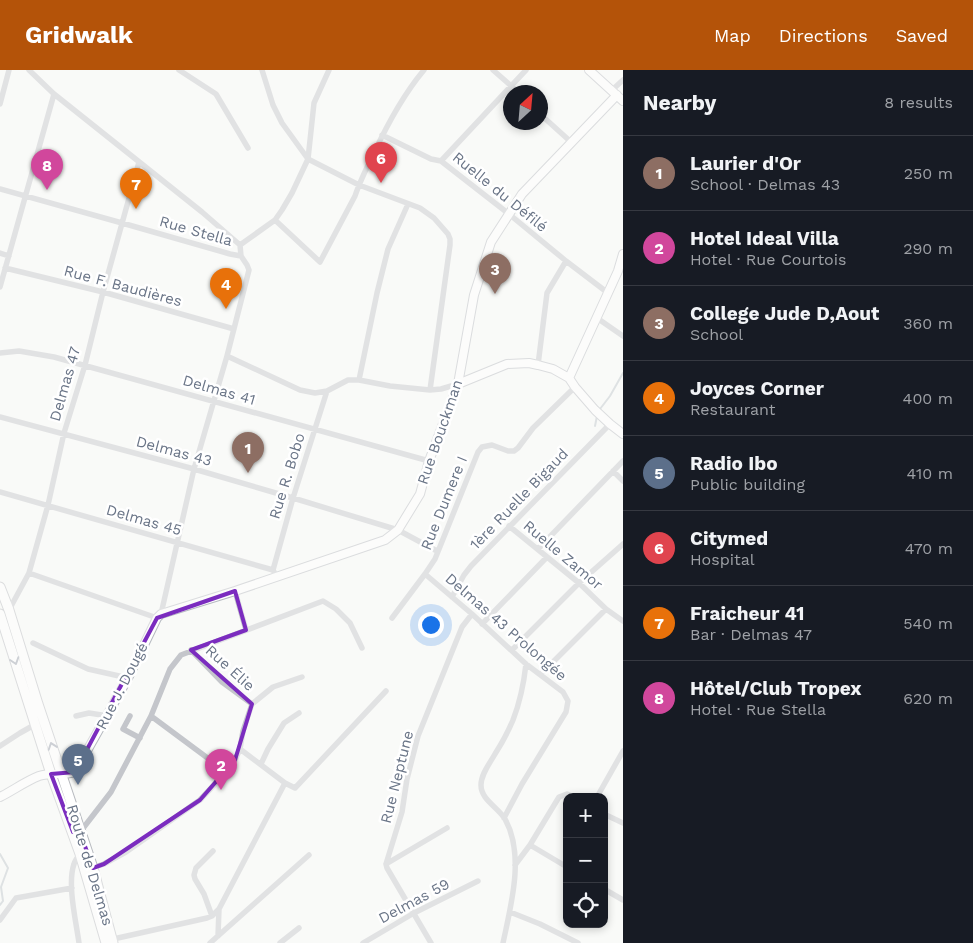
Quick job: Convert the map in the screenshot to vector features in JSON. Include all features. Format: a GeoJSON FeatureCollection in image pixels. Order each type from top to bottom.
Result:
{"type":"FeatureCollection","features":[{"type":"Feature","properties":{"kind":"main road","name":"Route de Delmas"},"geometry":{"type":"LineString","coordinates":[[0,587],[4,612],[62,775],[76,831],[109,942]]}},
{"type":"Feature","properties":{"kind":"main road","name":"Route de Delmas"},"geometry":{"type":"LineString","coordinates":[[4,612],[3,637],[36,724],[51,774],[76,831],[80,854],[88,868]]}},
{"type":"Feature","properties":{"kind":"street"},"geometry":{"type":"LineString","coordinates":[[0,104],[9,70]]}},
{"type":"Feature","properties":{"kind":"street"},"geometry":{"type":"LineString","coordinates":[[29,70],[54,94],[202,212],[240,245],[241,256],[249,270],[227,356],[194,468],[159,616],[29,573]]}},
{"type":"Feature","properties":{"kind":"street"},"geometry":{"type":"LineString","coordinates":[[179,70],[216,94],[248,148]]}},
{"type":"Feature","properties":{"kind":"street"},"geometry":{"type":"LineString","coordinates":[[262,70],[273,105],[282,123],[308,159],[359,185],[420,208],[434,218],[448,234],[450,239],[447,274],[430,390]]}},
{"type":"Feature","properties":{"kind":"street"},"geometry":{"type":"LineString","coordinates":[[240,245],[275,220],[292,193],[308,159],[314,103],[329,70]]}},
{"type":"Feature","properties":{"kind":"street"},"geometry":{"type":"LineString","coordinates":[[275,220],[320,262],[355,196],[382,135],[398,105],[424,70]]}},
{"type":"Feature","properties":{"kind":"street"},"geometry":{"type":"LineString","coordinates":[[492,70],[510,85]]}},
{"type":"Feature","properties":{"kind":"street"},"geometry":{"type":"LineString","coordinates":[[512,85],[526,70]]}},
{"type":"Feature","properties":{"kind":"street"},"geometry":{"type":"LineString","coordinates":[[589,70],[623,101]]}},
{"type":"Feature","properties":{"kind":"street","name":"Rue Bouckman"},"geometry":{"type":"LineString","coordinates":[[159,616],[234,592],[275,573],[385,540],[398,530],[420,494],[458,384],[474,295],[491,242],[522,194],[571,142],[623,80]]}},
{"type":"Feature","properties":{"kind":"street"},"geometry":{"type":"LineString","coordinates":[[0,287],[54,94]]}},
{"type":"Feature","properties":{"kind":"street"},"geometry":{"type":"LineString","coordinates":[[441,161],[503,95]]}},
{"type":"Feature","properties":{"kind":"street"},"geometry":{"type":"LineString","coordinates":[[548,121],[571,142]]}},
{"type":"Feature","properties":{"kind":"street","name":"Ruelle du Défilé"},"geometry":{"type":"LineString","coordinates":[[382,135],[431,159],[441,161],[566,261],[608,292]]}},
{"type":"Feature","properties":{"kind":"street","name":"Delmas 47"},"geometry":{"type":"LineString","coordinates":[[4,612],[29,573],[48,505],[64,433],[85,365],[139,162]]}},
{"type":"Feature","properties":{"kind":"street","name":"Rue Stella"},"geometry":{"type":"LineString","coordinates":[[0,189],[241,256]]}},
{"type":"Feature","properties":{"kind":"street"},"geometry":{"type":"LineString","coordinates":[[359,380],[388,249],[408,204]]}},
{"type":"Feature","properties":{"kind":"street"},"geometry":{"type":"LineString","coordinates":[[0,253],[8,256]]}},
{"type":"Feature","properties":{"kind":"street"},"geometry":{"type":"LineString","coordinates":[[569,378],[608,292],[620,273],[623,254]]}},
{"type":"Feature","properties":{"kind":"street"},"geometry":{"type":"LineString","coordinates":[[538,365],[547,293],[566,261]]}},
{"type":"Feature","properties":{"kind":"street","name":"Rue F. Baudières"},"geometry":{"type":"LineString","coordinates":[[5,268],[103,292],[234,329]]}},
{"type":"Feature","properties":{"kind":"street"},"geometry":{"type":"LineString","coordinates":[[597,318],[623,336]]}},
{"type":"Feature","properties":{"kind":"street","name":"Delmas 41"},"geometry":{"type":"LineString","coordinates":[[0,353],[19,351],[54,357],[430,461]]}},
{"type":"Feature","properties":{"kind":"street"},"geometry":{"type":"LineString","coordinates":[[227,356],[300,390],[315,393],[327,391],[348,380],[430,390],[441,389],[507,364],[529,363],[553,369],[569,378],[598,412],[623,434]]}},
{"type":"Feature","properties":{"kind":"street","name":"Rue Dumere I"},"geometry":{"type":"LineString","coordinates":[[392,618],[435,559],[478,452],[482,447],[492,445],[508,451],[514,451],[533,428],[575,387]]}},
{"type":"Feature","properties":{"kind":"street","name":"Rue R. Bobo"},"geometry":{"type":"LineString","coordinates":[[275,573],[293,498],[327,391]]}},
{"type":"Feature","properties":{"kind":"street","name":"Delmas 43"},"geometry":{"type":"LineString","coordinates":[[0,417],[194,468],[398,530],[437,551]]}},
{"type":"Feature","properties":{"kind":"street","name":"1ère Ruelle Bigaud"},"geometry":{"type":"LineString","coordinates":[[452,597],[471,566],[610,424]]}},
{"type":"Feature","properties":{"kind":"street"},"geometry":{"type":"LineString","coordinates":[[538,549],[623,461]]}},
{"type":"Feature","properties":{"kind":"street"},"geometry":{"type":"LineString","coordinates":[[613,471],[623,481]]}},
{"type":"Feature","properties":{"kind":"street","name":"Delmas 45"},"geometry":{"type":"LineString","coordinates":[[0,492],[177,542],[275,573]]}},
{"type":"Feature","properties":{"kind":"street","name":"Ruelle Zamor"},"geometry":{"type":"LineString","coordinates":[[509,526],[579,583],[606,609],[623,621]]}},
{"type":"Feature","properties":{"kind":"street"},"geometry":{"type":"LineString","coordinates":[[512,650],[579,583],[623,544]]}},
{"type":"Feature","properties":{"kind":"street"},"geometry":{"type":"LineString","coordinates":[[482,624],[547,557]]}},
{"type":"Feature","properties":{"kind":"street","name":"Delmas 43 Prolongée"},"geometry":{"type":"LineString","coordinates":[[425,574],[526,664],[563,692],[568,701],[566,712],[522,784],[504,818]]}},
{"type":"Feature","properties":{"kind":"street"},"geometry":{"type":"LineString","coordinates":[[234,592],[246,630]]}},
{"type":"Feature","properties":{"kind":"street"},"geometry":{"type":"LineString","coordinates":[[76,831],[84,827],[111,792],[151,716],[170,669],[181,654],[323,601],[336,609],[350,623],[362,648]]}},
{"type":"Feature","properties":{"kind":"street"},"geometry":{"type":"LineString","coordinates":[[541,674],[606,609]]}},
{"type":"Feature","properties":{"kind":"street","name":"Rue Neptune"},"geometry":{"type":"LineString","coordinates":[[386,864],[402,812],[418,736],[462,627],[472,614]]}},
{"type":"Feature","properties":{"kind":"street","name":"Rue J. Dougé"},"geometry":{"type":"LineString","coordinates":[[62,775],[76,772],[108,716],[159,616]]}},
{"type":"Feature","properties":{"kind":"street"},"geometry":{"type":"LineString","coordinates":[[33,643],[88,669],[128,678]]}},
{"type":"Feature","properties":{"kind":"street","name":"Rue Élie"},"geometry":{"type":"LineString","coordinates":[[191,650],[222,682],[252,704]]}},
{"type":"Feature","properties":{"kind":"street"},"geometry":{"type":"LineString","coordinates":[[504,943],[514,886],[515,848],[504,818],[484,795],[481,789],[481,782],[513,719],[526,664]]}},
{"type":"Feature","properties":{"kind":"street"},"geometry":{"type":"LineString","coordinates":[[88,868],[104,864],[126,852],[200,800],[235,760],[240,749],[243,731],[252,704],[272,688],[302,677]]}},
{"type":"Feature","properties":{"kind":"street"},"geometry":{"type":"LineString","coordinates":[[240,749],[285,783],[295,788],[386,691]]}},
{"type":"Feature","properties":{"kind":"street"},"geometry":{"type":"LineString","coordinates":[[76,716],[89,713],[108,716]]}},
{"type":"Feature","properties":{"kind":"street"},"geometry":{"type":"LineString","coordinates":[[261,764],[284,723],[299,713]]}},
{"type":"Feature","properties":{"kind":"street"},"geometry":{"type":"LineString","coordinates":[[130,716],[124,729],[140,738]]}},
{"type":"Feature","properties":{"kind":"street"},"geometry":{"type":"LineString","coordinates":[[151,716],[225,771]]}},
{"type":"Feature","properties":{"kind":"street"},"geometry":{"type":"LineString","coordinates":[[0,746],[36,724]]}},
{"type":"Feature","properties":{"kind":"street"},"geometry":{"type":"LineString","coordinates":[[599,793],[623,751]]}},
{"type":"Feature","properties":{"kind":"street"},"geometry":{"type":"LineString","coordinates":[[0,797],[40,776],[62,775]]}},
{"type":"Feature","properties":{"kind":"street"},"geometry":{"type":"LineString","coordinates":[[109,942],[212,916],[219,909],[285,783]]}},
{"type":"Feature","properties":{"kind":"street"},"geometry":{"type":"LineString","coordinates":[[515,865],[560,797],[563,796]]}},
{"type":"Feature","properties":{"kind":"street"},"geometry":{"type":"LineString","coordinates":[[608,816],[623,823]]}},
{"type":"Feature","properties":{"kind":"street"},"geometry":{"type":"LineString","coordinates":[[431,943],[386,864],[447,828]]}},
{"type":"Feature","properties":{"kind":"street"},"geometry":{"type":"LineString","coordinates":[[530,845],[563,865]]}},
{"type":"Feature","properties":{"kind":"street"},"geometry":{"type":"LineString","coordinates":[[212,916],[204,894],[194,875],[196,868],[213,851]]}},
{"type":"Feature","properties":{"kind":"street"},"geometry":{"type":"LineString","coordinates":[[79,943],[72,875],[74,863],[80,854]]}},
{"type":"Feature","properties":{"kind":"street"},"geometry":{"type":"LineString","coordinates":[[210,943],[309,855]]}},
{"type":"Feature","properties":{"kind":"street","name":"Delmas 59"},"geometry":{"type":"LineString","coordinates":[[363,943],[414,914],[478,882]]}},
{"type":"Feature","properties":{"kind":"street"},"geometry":{"type":"LineString","coordinates":[[0,920],[16,898],[72,888]]}},
{"type":"Feature","properties":{"kind":"street"},"geometry":{"type":"LineString","coordinates":[[608,891],[623,900]]}},
{"type":"Feature","properties":{"kind":"street"},"geometry":{"type":"LineString","coordinates":[[218,936],[219,909]]}},
{"type":"Feature","properties":{"kind":"street"},"geometry":{"type":"LineString","coordinates":[[510,912],[540,924],[578,943]]}},
{"type":"Feature","properties":{"kind":"street"},"geometry":{"type":"LineString","coordinates":[[280,943],[299,928]]}},
{"type":"Feature","properties":{"kind":"highlighted area"},"geometry":{"type":"Polygon","coordinates":[[[235,591],[246,630],[191,650],[252,704],[235,760],[200,800],[104,864],[93,868],[79,830],[73,832],[51,774],[75,772],[157,618],[235,591]]]}},
{"type":"Feature","properties":{"kind":"waterway"},"geometry":{"type":"LineString","coordinates":[[600,409],[623,373]]}},
{"type":"Feature","properties":{"kind":"waterway"},"geometry":{"type":"LineString","coordinates":[[595,426],[597,416]]}},
{"type":"Feature","properties":{"kind":"waterway"},"geometry":{"type":"LineString","coordinates":[[0,854],[8,868],[1,887],[3,901],[0,905]]}},
{"type":"Feature","properties":{"kind":"place","name":"Citymed"},"geometry":{"type":"Point","coordinates":[381,183]}},
{"type":"Feature","properties":{"kind":"place","name":"Hôtel/Club Tropex"},"geometry":{"type":"Point","coordinates":[47,190]}},
{"type":"Feature","properties":{"kind":"place","name":"Fraicheur 41"},"geometry":{"type":"Point","coordinates":[136,209]}},
{"type":"Feature","properties":{"kind":"place","name":"College Jude D,Aout"},"geometry":{"type":"Point","coordinates":[495,294]}},
{"type":"Feature","properties":{"kind":"place","name":"Joyces Corner"},"geometry":{"type":"Point","coordinates":[226,309]}},
{"type":"Feature","properties":{"kind":"place","name":"Laurier d'Or"},"geometry":{"type":"Point","coordinates":[248,473]}},
{"type":"Feature","properties":{"kind":"place","name":"Radio Ibo"},"geometry":{"type":"Point","coordinates":[78,785]}},
{"type":"Feature","properties":{"kind":"place","name":"Hotel Ideal Villa"},"geometry":{"type":"Point","coordinates":[221,790]}}]}
